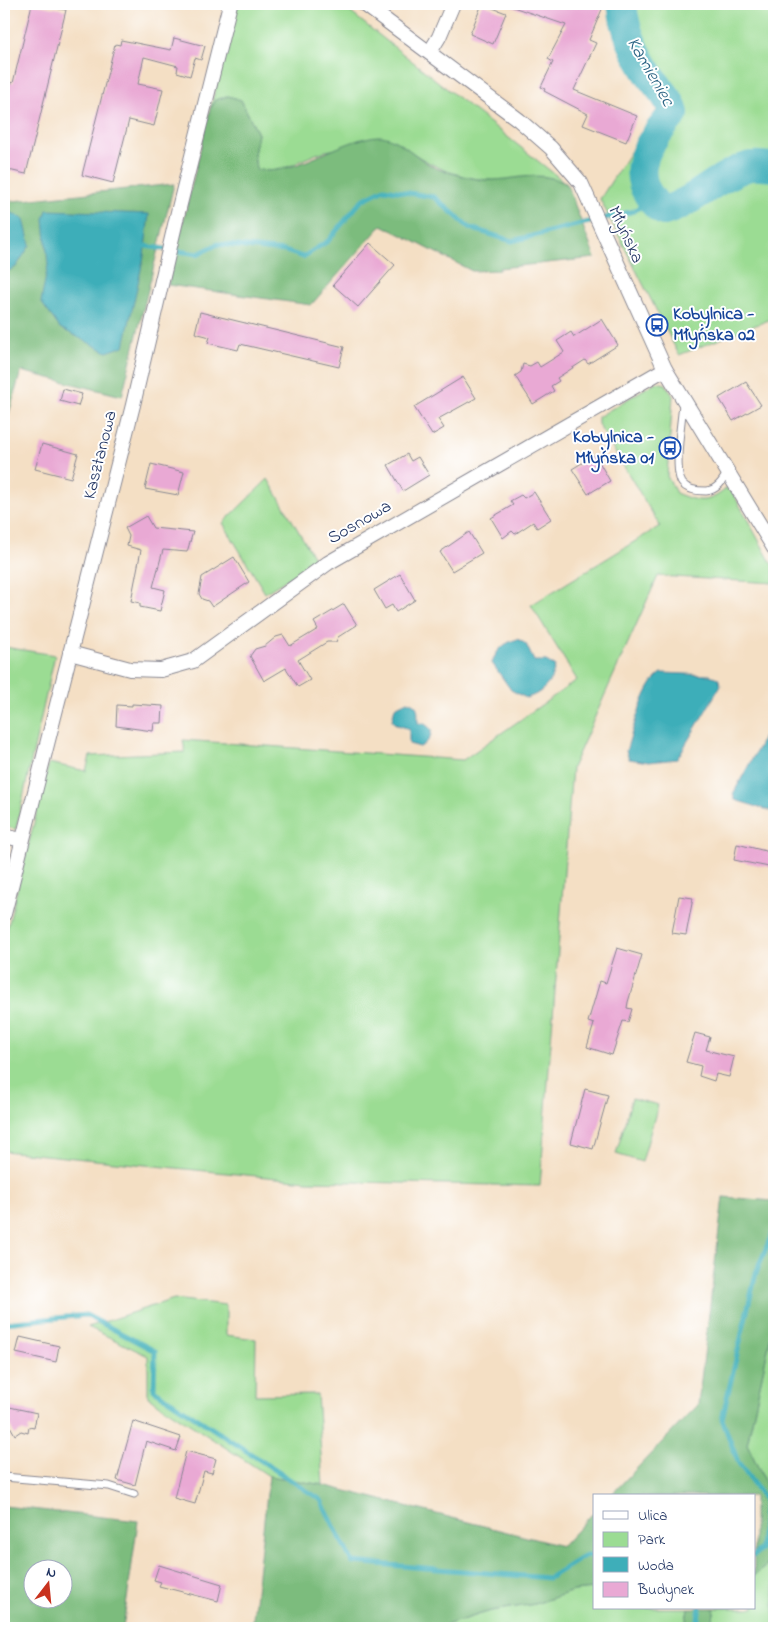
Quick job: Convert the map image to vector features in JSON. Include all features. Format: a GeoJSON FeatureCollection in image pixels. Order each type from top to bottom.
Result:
{"type":"FeatureCollection","features":[{"type":"Feature","properties":{"kind":"street","name":"Kasztanowa"},"geometry":{"type":"LineString","coordinates":[[4,914],[133,405],[178,212],[230,4]]}},
{"type":"Feature","properties":{"kind":"street","name":"Młyńska"},"geometry":{"type":"LineString","coordinates":[[364,4],[526,126],[551,148],[581,183],[665,369],[774,548]]}},
{"type":"Feature","properties":{"kind":"street"},"geometry":{"type":"LineString","coordinates":[[430,52],[439,37],[453,4]]}},
{"type":"Feature","properties":{"kind":"street","name":"Sosnowa"},"geometry":{"type":"LineString","coordinates":[[70,653],[130,669],[161,670],[193,661],[328,563],[665,369]]}},
{"type":"Feature","properties":{"kind":"street"},"geometry":{"type":"LineString","coordinates":[[4,836],[22,840]]}},
{"type":"Feature","properties":{"kind":"lane"},"geometry":{"type":"LineString","coordinates":[[684,400],[678,473],[682,484],[696,491],[711,490],[723,481],[728,470]]}},
{"type":"Feature","properties":{"kind":"lane"},"geometry":{"type":"LineString","coordinates":[[4,1477],[109,1486],[134,1494]]}},
{"type":"Feature","properties":{"kind":"green space"},"geometry":{"type":"Polygon","coordinates":[[[238,4],[340,4],[567,184],[555,179],[536,176],[508,180],[487,180],[463,176],[430,163],[400,143],[335,149],[283,168],[265,171],[256,169],[254,154],[258,134],[241,100],[228,96],[216,100],[210,109],[238,4]]]}},
{"type":"Feature","properties":{"kind":"green space"},"geometry":{"type":"Polygon","coordinates":[[[606,4],[774,4],[774,318],[679,355],[600,199],[657,110],[606,4]]]}},
{"type":"Feature","properties":{"kind":"green space"},"geometry":{"type":"Polygon","coordinates":[[[228,96],[241,100],[258,134],[254,154],[256,169],[269,171],[283,169],[364,138],[378,136],[393,140],[433,167],[459,175],[489,180],[537,176],[547,177],[567,184],[595,258],[499,268],[499,270],[472,271],[382,225],[311,305],[168,285],[210,109],[216,100],[228,96]]]}},
{"type":"Feature","properties":{"kind":"green space"},"geometry":{"type":"Polygon","coordinates":[[[174,184],[122,396],[21,371],[4,431],[4,202],[174,184]]]}},
{"type":"Feature","properties":{"kind":"green space"},"geometry":{"type":"Polygon","coordinates":[[[656,382],[666,384],[673,396],[667,476],[676,493],[691,499],[704,500],[716,496],[729,486],[774,568],[774,583],[658,576],[572,768],[540,1186],[307,1181],[4,1151],[4,942],[49,763],[86,771],[90,756],[185,752],[183,740],[463,760],[577,680],[531,605],[660,526],[598,424],[598,417],[656,382]]]}},
{"type":"Feature","properties":{"kind":"green space"},"geometry":{"type":"Polygon","coordinates":[[[268,479],[316,561],[265,593],[223,523],[268,479]]]}},
{"type":"Feature","properties":{"kind":"green space"},"geometry":{"type":"Polygon","coordinates":[[[4,647],[55,655],[16,829],[4,827],[4,647]]]}},
{"type":"Feature","properties":{"kind":"green space"},"geometry":{"type":"Polygon","coordinates":[[[632,1098],[658,1105],[642,1162],[616,1154],[632,1098]]]}},
{"type":"Feature","properties":{"kind":"green space"},"geometry":{"type":"Polygon","coordinates":[[[723,1197],[774,1201],[774,1321],[747,1444],[774,1501],[774,1546],[771,1562],[756,1574],[756,1494],[612,1494],[698,1405],[723,1197]]]}},
{"type":"Feature","properties":{"kind":"green space"},"geometry":{"type":"Polygon","coordinates":[[[174,1299],[226,1305],[226,1335],[256,1339],[255,1395],[317,1394],[323,1485],[269,1476],[148,1397],[148,1356],[88,1327],[174,1299]]]}},
{"type":"Feature","properties":{"kind":"green space"},"geometry":{"type":"Polygon","coordinates":[[[774,1321],[774,1501],[747,1444],[774,1321]]]}},
{"type":"Feature","properties":{"kind":"green space"},"geometry":{"type":"Polygon","coordinates":[[[269,1476],[323,1485],[562,1546],[593,1513],[593,1589],[573,1591],[535,1604],[491,1611],[436,1628],[394,1628],[341,1622],[340,1628],[252,1628],[269,1476]]]}},
{"type":"Feature","properties":{"kind":"green space"},"geometry":{"type":"Polygon","coordinates":[[[4,1506],[138,1521],[123,1628],[4,1628],[4,1506]]]}},
{"type":"Feature","properties":{"kind":"green space"},"geometry":{"type":"Polygon","coordinates":[[[774,1546],[774,1628],[711,1628],[715,1610],[756,1610],[756,1574],[771,1562],[774,1546]]]}},
{"type":"Feature","properties":{"kind":"green space"},"geometry":{"type":"Polygon","coordinates":[[[593,1589],[593,1610],[688,1610],[685,1628],[436,1628],[491,1611],[535,1604],[573,1591],[593,1589]]]}},
{"type":"Feature","properties":{"kind":"green space"},"geometry":{"type":"Polygon","coordinates":[[[688,1610],[715,1610],[711,1628],[685,1628],[688,1610]]]}},
{"type":"Feature","properties":{"kind":"water"},"geometry":{"type":"Polygon","coordinates":[[[47,210],[149,214],[144,256],[124,346],[107,352],[60,328],[41,302],[48,265],[44,219],[47,210]]]}},
{"type":"Feature","properties":{"kind":"water"},"geometry":{"type":"Polygon","coordinates":[[[12,213],[24,219],[30,245],[16,267],[4,273],[4,214],[12,213]]]}},
{"type":"Feature","properties":{"kind":"water"},"geometry":{"type":"Polygon","coordinates":[[[518,639],[526,644],[534,661],[546,661],[555,666],[549,683],[537,694],[526,698],[511,690],[492,663],[502,647],[518,639]]]}},
{"type":"Feature","properties":{"kind":"water"},"geometry":{"type":"Polygon","coordinates":[[[662,673],[710,675],[718,678],[721,685],[677,759],[649,762],[629,759],[626,751],[640,708],[650,687],[662,673]]]}},
{"type":"Feature","properties":{"kind":"water"},"geometry":{"type":"Polygon","coordinates":[[[407,701],[416,707],[418,723],[425,724],[431,729],[429,740],[420,747],[409,744],[409,729],[395,724],[392,720],[395,707],[407,701]]]}},
{"type":"Feature","properties":{"kind":"water"},"geometry":{"type":"Polygon","coordinates":[[[769,731],[774,731],[774,809],[771,811],[735,800],[733,794],[769,731]]]}},
{"type":"Feature","properties":{"kind":"building"},"geometry":{"type":"Polygon","coordinates":[[[32,4],[66,10],[26,174],[4,169],[4,80],[13,83],[32,4]]]}},
{"type":"Feature","properties":{"kind":"building"},"geometry":{"type":"Polygon","coordinates":[[[482,4],[506,13],[493,44],[470,34],[482,4]]]}},
{"type":"Feature","properties":{"kind":"building"},"geometry":{"type":"Polygon","coordinates":[[[510,4],[593,4],[603,7],[589,40],[596,43],[574,90],[637,116],[626,142],[583,125],[588,114],[544,91],[545,89],[541,87],[553,62],[548,59],[566,25],[510,6],[510,4]]]}},
{"type":"Feature","properties":{"kind":"building"},"geometry":{"type":"Polygon","coordinates":[[[174,38],[205,46],[201,60],[195,58],[190,76],[177,72],[178,66],[144,57],[138,84],[163,89],[154,126],[129,120],[113,183],[82,175],[115,44],[120,45],[121,40],[171,50],[174,38]]]}},
{"type":"Feature","properties":{"kind":"building"},"geometry":{"type":"Polygon","coordinates":[[[370,243],[395,265],[358,307],[333,285],[370,243]]]}},
{"type":"Feature","properties":{"kind":"building"},"geometry":{"type":"Polygon","coordinates":[[[200,312],[344,347],[339,367],[240,344],[238,350],[208,343],[210,337],[195,333],[200,312]]]}},
{"type":"Feature","properties":{"kind":"building"},"geometry":{"type":"Polygon","coordinates":[[[602,319],[618,345],[588,364],[585,360],[557,378],[559,381],[551,386],[554,391],[533,404],[515,376],[521,372],[523,364],[530,366],[537,362],[540,367],[564,352],[557,341],[571,332],[574,337],[602,319]]]}},
{"type":"Feature","properties":{"kind":"building"},"geometry":{"type":"Polygon","coordinates":[[[463,377],[476,398],[438,419],[444,428],[432,435],[414,407],[463,377]]]}},
{"type":"Feature","properties":{"kind":"building"},"geometry":{"type":"Polygon","coordinates":[[[746,382],[761,405],[733,421],[719,398],[746,382]]]}},
{"type":"Feature","properties":{"kind":"building"},"geometry":{"type":"Polygon","coordinates":[[[63,389],[82,394],[78,406],[60,401],[63,389]]]}},
{"type":"Feature","properties":{"kind":"building"},"geometry":{"type":"Polygon","coordinates":[[[42,444],[78,454],[71,478],[35,469],[42,444]]]}},
{"type":"Feature","properties":{"kind":"building"},"geometry":{"type":"Polygon","coordinates":[[[407,454],[411,461],[418,457],[429,475],[403,491],[388,465],[407,454]]]}},
{"type":"Feature","properties":{"kind":"building"},"geometry":{"type":"Polygon","coordinates":[[[595,455],[610,481],[588,494],[572,469],[595,455]]]}},
{"type":"Feature","properties":{"kind":"building"},"geometry":{"type":"Polygon","coordinates":[[[151,464],[184,472],[178,495],[145,489],[151,464]]]}},
{"type":"Feature","properties":{"kind":"building"},"geometry":{"type":"Polygon","coordinates":[[[534,492],[551,519],[537,528],[533,522],[515,534],[512,531],[503,538],[491,518],[513,505],[510,501],[521,495],[524,498],[534,492]]]}},
{"type":"Feature","properties":{"kind":"building"},"geometry":{"type":"Polygon","coordinates":[[[146,516],[153,528],[193,532],[187,552],[163,550],[153,587],[165,590],[160,611],[140,607],[140,603],[131,601],[141,550],[127,546],[129,536],[125,528],[146,516]]]}},
{"type":"Feature","properties":{"kind":"building"},"geometry":{"type":"Polygon","coordinates":[[[469,532],[482,553],[452,571],[440,552],[469,532]]]}},
{"type":"Feature","properties":{"kind":"building"},"geometry":{"type":"Polygon","coordinates":[[[234,557],[249,582],[212,607],[199,594],[202,577],[234,557]]]}},
{"type":"Feature","properties":{"kind":"building"},"geometry":{"type":"Polygon","coordinates":[[[400,574],[415,600],[396,612],[392,605],[385,609],[374,590],[400,574]]]}},
{"type":"Feature","properties":{"kind":"building"},"geometry":{"type":"Polygon","coordinates":[[[344,604],[357,625],[338,637],[336,642],[327,642],[298,660],[310,680],[298,687],[286,668],[264,681],[250,656],[255,649],[265,646],[276,637],[283,635],[290,646],[318,629],[314,622],[344,604]]]}},
{"type":"Feature","properties":{"kind":"building"},"geometry":{"type":"Polygon","coordinates":[[[132,704],[163,706],[162,723],[154,723],[153,731],[116,726],[117,705],[132,706],[132,704]]]}},
{"type":"Feature","properties":{"kind":"building"},"geometry":{"type":"Polygon","coordinates":[[[737,844],[774,853],[774,868],[734,860],[737,844]]]}},
{"type":"Feature","properties":{"kind":"building"},"geometry":{"type":"Polygon","coordinates":[[[679,896],[693,898],[686,935],[672,933],[679,896]]]}},
{"type":"Feature","properties":{"kind":"building"},"geometry":{"type":"Polygon","coordinates":[[[617,948],[642,955],[628,1002],[627,1008],[632,1009],[628,1022],[623,1021],[612,1055],[587,1047],[594,1024],[588,1022],[600,981],[606,983],[617,948]]]}},
{"type":"Feature","properties":{"kind":"building"},"geometry":{"type":"Polygon","coordinates":[[[695,1033],[710,1037],[706,1050],[734,1057],[729,1077],[716,1074],[714,1081],[699,1076],[701,1066],[686,1062],[695,1033]]]}},
{"type":"Feature","properties":{"kind":"building"},"geometry":{"type":"Polygon","coordinates":[[[585,1089],[608,1095],[593,1149],[571,1143],[585,1089]]]}},
{"type":"Feature","properties":{"kind":"building"},"geometry":{"type":"Polygon","coordinates":[[[20,1337],[59,1346],[56,1362],[16,1353],[20,1337]]]}},
{"type":"Feature","properties":{"kind":"building"},"geometry":{"type":"Polygon","coordinates":[[[5,1406],[37,1413],[34,1428],[29,1427],[28,1433],[21,1431],[15,1435],[10,1426],[4,1424],[5,1406]]]}},
{"type":"Feature","properties":{"kind":"building"},"geometry":{"type":"Polygon","coordinates":[[[133,1421],[181,1437],[176,1451],[146,1441],[135,1485],[117,1480],[133,1421]]]}},
{"type":"Feature","properties":{"kind":"building"},"geometry":{"type":"Polygon","coordinates":[[[186,1451],[216,1459],[212,1473],[204,1471],[195,1504],[174,1498],[186,1451]]]}},
{"type":"Feature","properties":{"kind":"building"},"geometry":{"type":"Polygon","coordinates":[[[159,1565],[222,1584],[218,1601],[159,1586],[161,1582],[154,1580],[159,1565]]]}},
{"type":"Feature","properties":{"kind":"waterway","name":"Kamieniec"},"geometry":{"type":"LineString","coordinates":[[622,4],[628,33],[636,51],[651,77],[667,98],[674,113],[652,141],[643,161],[641,172],[643,183],[657,206],[664,211],[675,207],[726,176],[747,167],[774,167]]}},
{"type":"Feature","properties":{"kind":"waterway"},"geometry":{"type":"LineString","coordinates":[[145,246],[198,254],[218,244],[285,251],[303,257],[328,241],[362,200],[384,189],[434,197],[470,228],[512,241],[634,211],[651,199]]}},
{"type":"Feature","properties":{"kind":"waterway"},"geometry":{"type":"LineString","coordinates":[[756,1553],[761,1549],[765,1500],[738,1462],[722,1419],[756,1273],[774,1229]]}},
{"type":"Feature","properties":{"kind":"waterway"},"geometry":{"type":"LineString","coordinates":[[4,1323],[86,1315],[155,1351],[154,1390],[321,1500],[352,1562],[549,1578],[586,1555],[593,1556]]}},
{"type":"Feature","properties":{"kind":"waterway"},"geometry":{"type":"LineString","coordinates":[[696,1628],[700,1610]]}},
{"type":"Feature","properties":{"kind":"place","name":"Kobylnica - Młyńska 02"},"geometry":{"type":"Point","coordinates":[657,325]}},
{"type":"Feature","properties":{"kind":"place","name":"Kobylnica - Młyńska 01"},"geometry":{"type":"Point","coordinates":[670,448]}}]}
